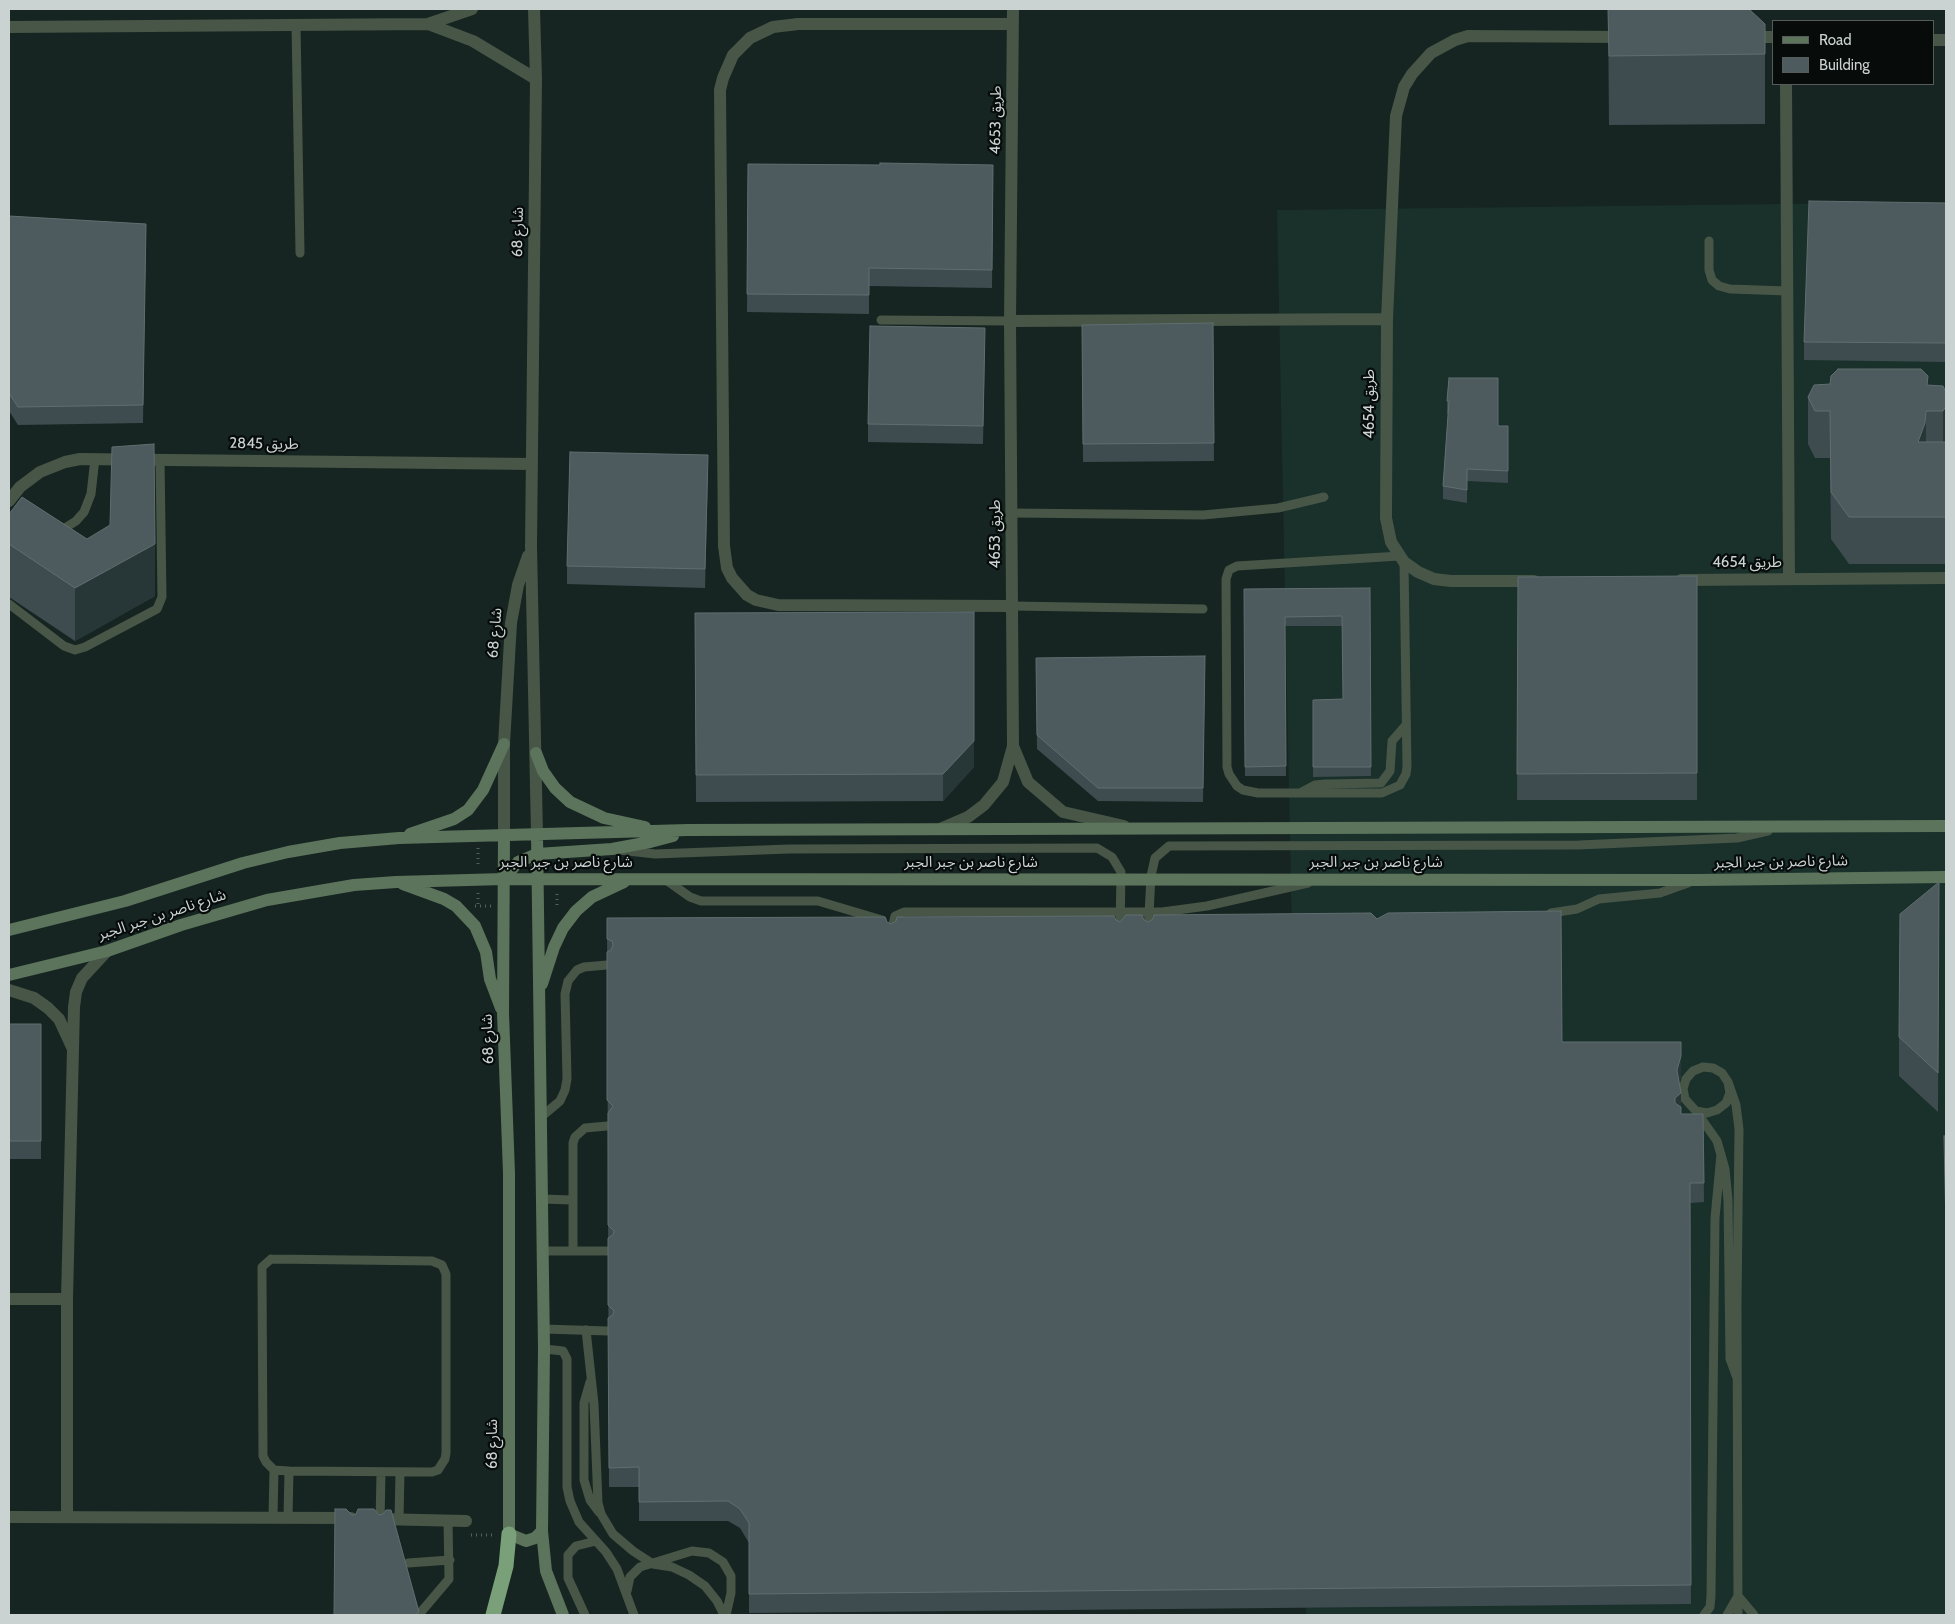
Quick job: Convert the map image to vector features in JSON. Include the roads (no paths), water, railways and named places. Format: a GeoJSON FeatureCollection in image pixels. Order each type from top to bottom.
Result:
{"type":"FeatureCollection","features":[{"type":"Feature","properties":{"kind":"highway"},"geometry":{"type":"LineString","coordinates":[[493,1615],[500,1596],[506,1566],[509,1534]]}},
{"type":"Feature","properties":{"kind":"main road"},"geometry":{"type":"LineString","coordinates":[[399,838],[454,819],[468,810],[483,790],[504,744]]}},
{"type":"Feature","properties":{"kind":"main road"},"geometry":{"type":"LineString","coordinates":[[536,753],[547,777],[570,802],[604,818],[662,831]]}},
{"type":"Feature","properties":{"kind":"main road","name":"شارع ناصر بن جبر الجبر"},"geometry":{"type":"LineString","coordinates":[[9,930],[125,901],[243,863],[288,852],[340,843],[399,838],[688,830],[1943,824]]}},
{"type":"Feature","properties":{"kind":"main road"},"geometry":{"type":"LineString","coordinates":[[504,879],[518,862],[537,854],[612,849],[650,842],[688,830]]}},
{"type":"Feature","properties":{"kind":"main road","name":"شارع 68"},"geometry":{"type":"LineString","coordinates":[[504,835],[503,1013],[509,1173],[509,1534]]}},
{"type":"Feature","properties":{"kind":"main road","name":"شارع 68"},"geometry":{"type":"LineString","coordinates":[[537,835],[544,1349],[542,1531],[546,1571],[563,1615]]}},
{"type":"Feature","properties":{"kind":"main road","name":"شارع ناصر بن جبر الجبر"},"geometry":{"type":"LineString","coordinates":[[9,976],[107,951],[181,925],[267,900],[354,885],[396,882],[478,879],[1697,880],[1946,877]]}},
{"type":"Feature","properties":{"kind":"main road"},"geometry":{"type":"LineString","coordinates":[[539,994],[554,947],[563,928],[576,912],[604,890],[630,879]]}},
{"type":"Feature","properties":{"kind":"main road"},"geometry":{"type":"LineString","coordinates":[[396,882],[444,899],[456,906],[475,926],[486,952],[492,988],[503,1013]]}},
{"type":"Feature","properties":{"kind":"main road"},"geometry":{"type":"LineString","coordinates":[[509,1534],[526,1541],[535,1538],[542,1531]]}},
{"type":"Feature","properties":{"kind":"street"},"geometry":{"type":"LineString","coordinates":[[9,27],[428,24],[472,9]]}},
{"type":"Feature","properties":{"kind":"street","name":"شارع 68"},"geometry":{"type":"LineString","coordinates":[[534,9],[536,79],[531,546],[537,835]]}},
{"type":"Feature","properties":{"kind":"street","name":"طريق 4653"},"geometry":{"type":"LineString","coordinates":[[940,828],[968,816],[984,805],[1003,782],[1013,746],[1010,321],[1013,9]]}},
{"type":"Feature","properties":{"kind":"street"},"geometry":{"type":"LineString","coordinates":[[428,24],[473,41],[536,79]]}},
{"type":"Feature","properties":{"kind":"street"},"geometry":{"type":"LineString","coordinates":[[1012,606],[778,605],[756,600],[746,595],[732,578],[727,568],[724,546],[720,90],[733,55],[750,38],[773,27],[798,24],[1013,24]]}},
{"type":"Feature","properties":{"kind":"street","name":"طريق 4654"},"geometry":{"type":"LineString","coordinates":[[1402,559],[1391,542],[1386,518],[1387,319],[1396,116],[1404,87],[1421,62],[1443,46],[1468,36],[1636,37]]}},
{"type":"Feature","properties":{"kind":"street"},"geometry":{"type":"LineString","coordinates":[[1734,37],[1772,37]]}},
{"type":"Feature","properties":{"kind":"street"},"geometry":{"type":"LineString","coordinates":[[1786,85],[1789,579]]}},
{"type":"Feature","properties":{"kind":"street"},"geometry":{"type":"LineString","coordinates":[[1010,321],[1387,319]]}},
{"type":"Feature","properties":{"kind":"street","name":"طريق 2845"},"geometry":{"type":"LineString","coordinates":[[9,501],[20,486],[40,472],[65,462],[95,458],[532,464]]}},
{"type":"Feature","properties":{"kind":"street","name":"شارع 68"},"geometry":{"type":"LineString","coordinates":[[504,835],[504,744],[513,604],[531,546]]}},
{"type":"Feature","properties":{"kind":"street"},"geometry":{"type":"LineString","coordinates":[[1402,559],[1418,572],[1434,579],[1451,581],[1550,580]]}},
{"type":"Feature","properties":{"kind":"street","name":"طريق 4654"},"geometry":{"type":"LineString","coordinates":[[1670,580],[1946,578]]}},
{"type":"Feature","properties":{"kind":"street","name":"طريق 4653"},"geometry":{"type":"LineString","coordinates":[[1013,746],[1028,782],[1063,812],[1135,828]]}},
{"type":"Feature","properties":{"kind":"street"},"geometry":{"type":"LineString","coordinates":[[67,1516],[67,1299],[76,992],[82,978],[107,951]]}},
{"type":"Feature","properties":{"kind":"street"},"geometry":{"type":"LineString","coordinates":[[9,990],[34,998],[48,1008],[59,1019],[74,1054]]}},
{"type":"Feature","properties":{"kind":"street"},"geometry":{"type":"LineString","coordinates":[[9,1299],[67,1299]]}},
{"type":"Feature","properties":{"kind":"street"},"geometry":{"type":"LineString","coordinates":[[9,1516],[288,1517],[352,1523],[380,1519],[466,1521]]}},
{"type":"Feature","properties":{"kind":"lane"},"geometry":{"type":"LineString","coordinates":[[296,25],[300,253]]}},
{"type":"Feature","properties":{"kind":"lane"},"geometry":{"type":"LineString","coordinates":[[1709,242],[1709,270],[1712,280],[1719,286],[1730,289],[1787,291]]}},
{"type":"Feature","properties":{"kind":"lane"},"geometry":{"type":"LineString","coordinates":[[881,320],[1010,321]]}},
{"type":"Feature","properties":{"kind":"lane"},"geometry":{"type":"LineString","coordinates":[[48,535],[76,521],[84,512],[91,494],[95,458]]}},
{"type":"Feature","properties":{"kind":"lane"},"geometry":{"type":"LineString","coordinates":[[9,604],[64,646],[75,650],[85,647],[157,609],[162,597],[160,459]]}},
{"type":"Feature","properties":{"kind":"lane"},"geometry":{"type":"LineString","coordinates":[[1012,513],[1203,514],[1278,508],[1324,497]]}},
{"type":"Feature","properties":{"kind":"lane"},"geometry":{"type":"LineString","coordinates":[[1402,559],[1406,725],[1406,774],[1394,789],[1382,794],[1250,793],[1237,786],[1229,774],[1226,579],[1229,570],[1237,566],[1402,559]]}},
{"type":"Feature","properties":{"kind":"lane"},"geometry":{"type":"LineString","coordinates":[[1012,606],[1203,610]]}},
{"type":"Feature","properties":{"kind":"lane"},"geometry":{"type":"LineString","coordinates":[[1299,794],[1316,785],[1381,783],[1390,771],[1392,741],[1406,725]]}},
{"type":"Feature","properties":{"kind":"lane"},"geometry":{"type":"LineString","coordinates":[[1148,935],[1151,876],[1155,858],[1169,846],[1579,845],[1737,838],[1788,826]]}},
{"type":"Feature","properties":{"kind":"lane"},"geometry":{"type":"LineString","coordinates":[[612,849],[655,854],[789,849],[1097,848],[1112,856],[1121,872],[1120,935]]}},
{"type":"Feature","properties":{"kind":"lane"},"geometry":{"type":"LineString","coordinates":[[666,880],[690,897],[701,901],[818,901],[864,916],[898,922],[1075,919],[1090,912]]}},
{"type":"Feature","properties":{"kind":"lane"},"geometry":{"type":"LineString","coordinates":[[891,937],[892,923],[895,916],[904,912],[1185,910],[1252,897],[1322,880]]}},
{"type":"Feature","properties":{"kind":"lane"},"geometry":{"type":"LineString","coordinates":[[1536,913],[1556,913],[1577,909],[1599,899],[1660,893],[1697,880]]}},
{"type":"Feature","properties":{"kind":"lane"},"geometry":{"type":"LineString","coordinates":[[541,1117],[560,1101],[565,1090],[565,994],[568,981],[572,975],[584,967],[607,966]]}},
{"type":"Feature","properties":{"kind":"lane"},"geometry":{"type":"LineString","coordinates":[[1732,1304],[1739,1129],[1736,1105],[1728,1082],[1722,1073],[1714,1068],[1703,1067],[1693,1071],[1686,1079],[1683,1089],[1685,1099],[1692,1111],[1717,1141],[1721,1154],[1728,1200],[1732,1304],[1739,1380],[1738,1615]]}},
{"type":"Feature","properties":{"kind":"lane"},"geometry":{"type":"LineString","coordinates":[[1692,1111],[1707,1113],[1718,1110],[1728,1098],[1728,1082]]}},
{"type":"Feature","properties":{"kind":"lane"},"geometry":{"type":"LineString","coordinates":[[573,1251],[572,1150],[575,1137],[585,1128],[608,1126]]}},
{"type":"Feature","properties":{"kind":"lane"},"geometry":{"type":"LineString","coordinates":[[1704,1615],[1710,1607],[1711,1596],[1715,1210],[1721,1154]]}},
{"type":"Feature","properties":{"kind":"lane"},"geometry":{"type":"LineString","coordinates":[[542,1198],[572,1200]]}},
{"type":"Feature","properties":{"kind":"lane"},"geometry":{"type":"LineString","coordinates":[[542,1251],[608,1251]]}},
{"type":"Feature","properties":{"kind":"lane"},"geometry":{"type":"LineString","coordinates":[[277,1259],[437,1261],[445,1269],[446,1274],[445,1459],[442,1465],[432,1472],[274,1470],[263,1456],[262,1273],[266,1262],[277,1259]]}},
{"type":"Feature","properties":{"kind":"lane"},"geometry":{"type":"LineString","coordinates":[[1714,1303],[1732,1304]]}},
{"type":"Feature","properties":{"kind":"lane"},"geometry":{"type":"LineString","coordinates":[[543,1329],[608,1331]]}},
{"type":"Feature","properties":{"kind":"lane"},"geometry":{"type":"LineString","coordinates":[[586,1330],[590,1382],[594,1404],[598,1503],[601,1514],[613,1534],[633,1551],[653,1564],[672,1567],[689,1575],[705,1586],[725,1615]]}},
{"type":"Feature","properties":{"kind":"lane"},"geometry":{"type":"LineString","coordinates":[[544,1349],[558,1349],[566,1355],[567,1487],[579,1522],[617,1569],[627,1590],[634,1615]]}},
{"type":"Feature","properties":{"kind":"lane"},"geometry":{"type":"LineString","coordinates":[[274,1470],[274,1517]]}},
{"type":"Feature","properties":{"kind":"lane"},"geometry":{"type":"LineString","coordinates":[[288,1517],[289,1471]]}},
{"type":"Feature","properties":{"kind":"lane"},"geometry":{"type":"LineString","coordinates":[[380,1536],[381,1472]]}},
{"type":"Feature","properties":{"kind":"lane"},"geometry":{"type":"LineString","coordinates":[[399,1520],[400,1472]]}},
{"type":"Feature","properties":{"kind":"lane"},"geometry":{"type":"LineString","coordinates":[[421,1612],[447,1584],[450,1574],[448,1521]]}},
{"type":"Feature","properties":{"kind":"lane"},"geometry":{"type":"LineString","coordinates":[[586,1615],[568,1578],[568,1555],[576,1546],[596,1541]]}},
{"type":"Feature","properties":{"kind":"lane"},"geometry":{"type":"LineString","coordinates":[[627,1590],[630,1577],[640,1567],[692,1551],[700,1551],[716,1556],[728,1568],[732,1585],[725,1615]]}},
{"type":"Feature","properties":{"kind":"lane"},"geometry":{"type":"LineString","coordinates":[[408,1563],[450,1560]]}},
{"type":"Feature","properties":{"kind":"lane"},"geometry":{"type":"LineString","coordinates":[[1727,1615],[1738,1596]]}},
{"type":"Feature","properties":{"kind":"lane"},"geometry":{"type":"LineString","coordinates":[[1738,1596],[1754,1615]]}}]}
